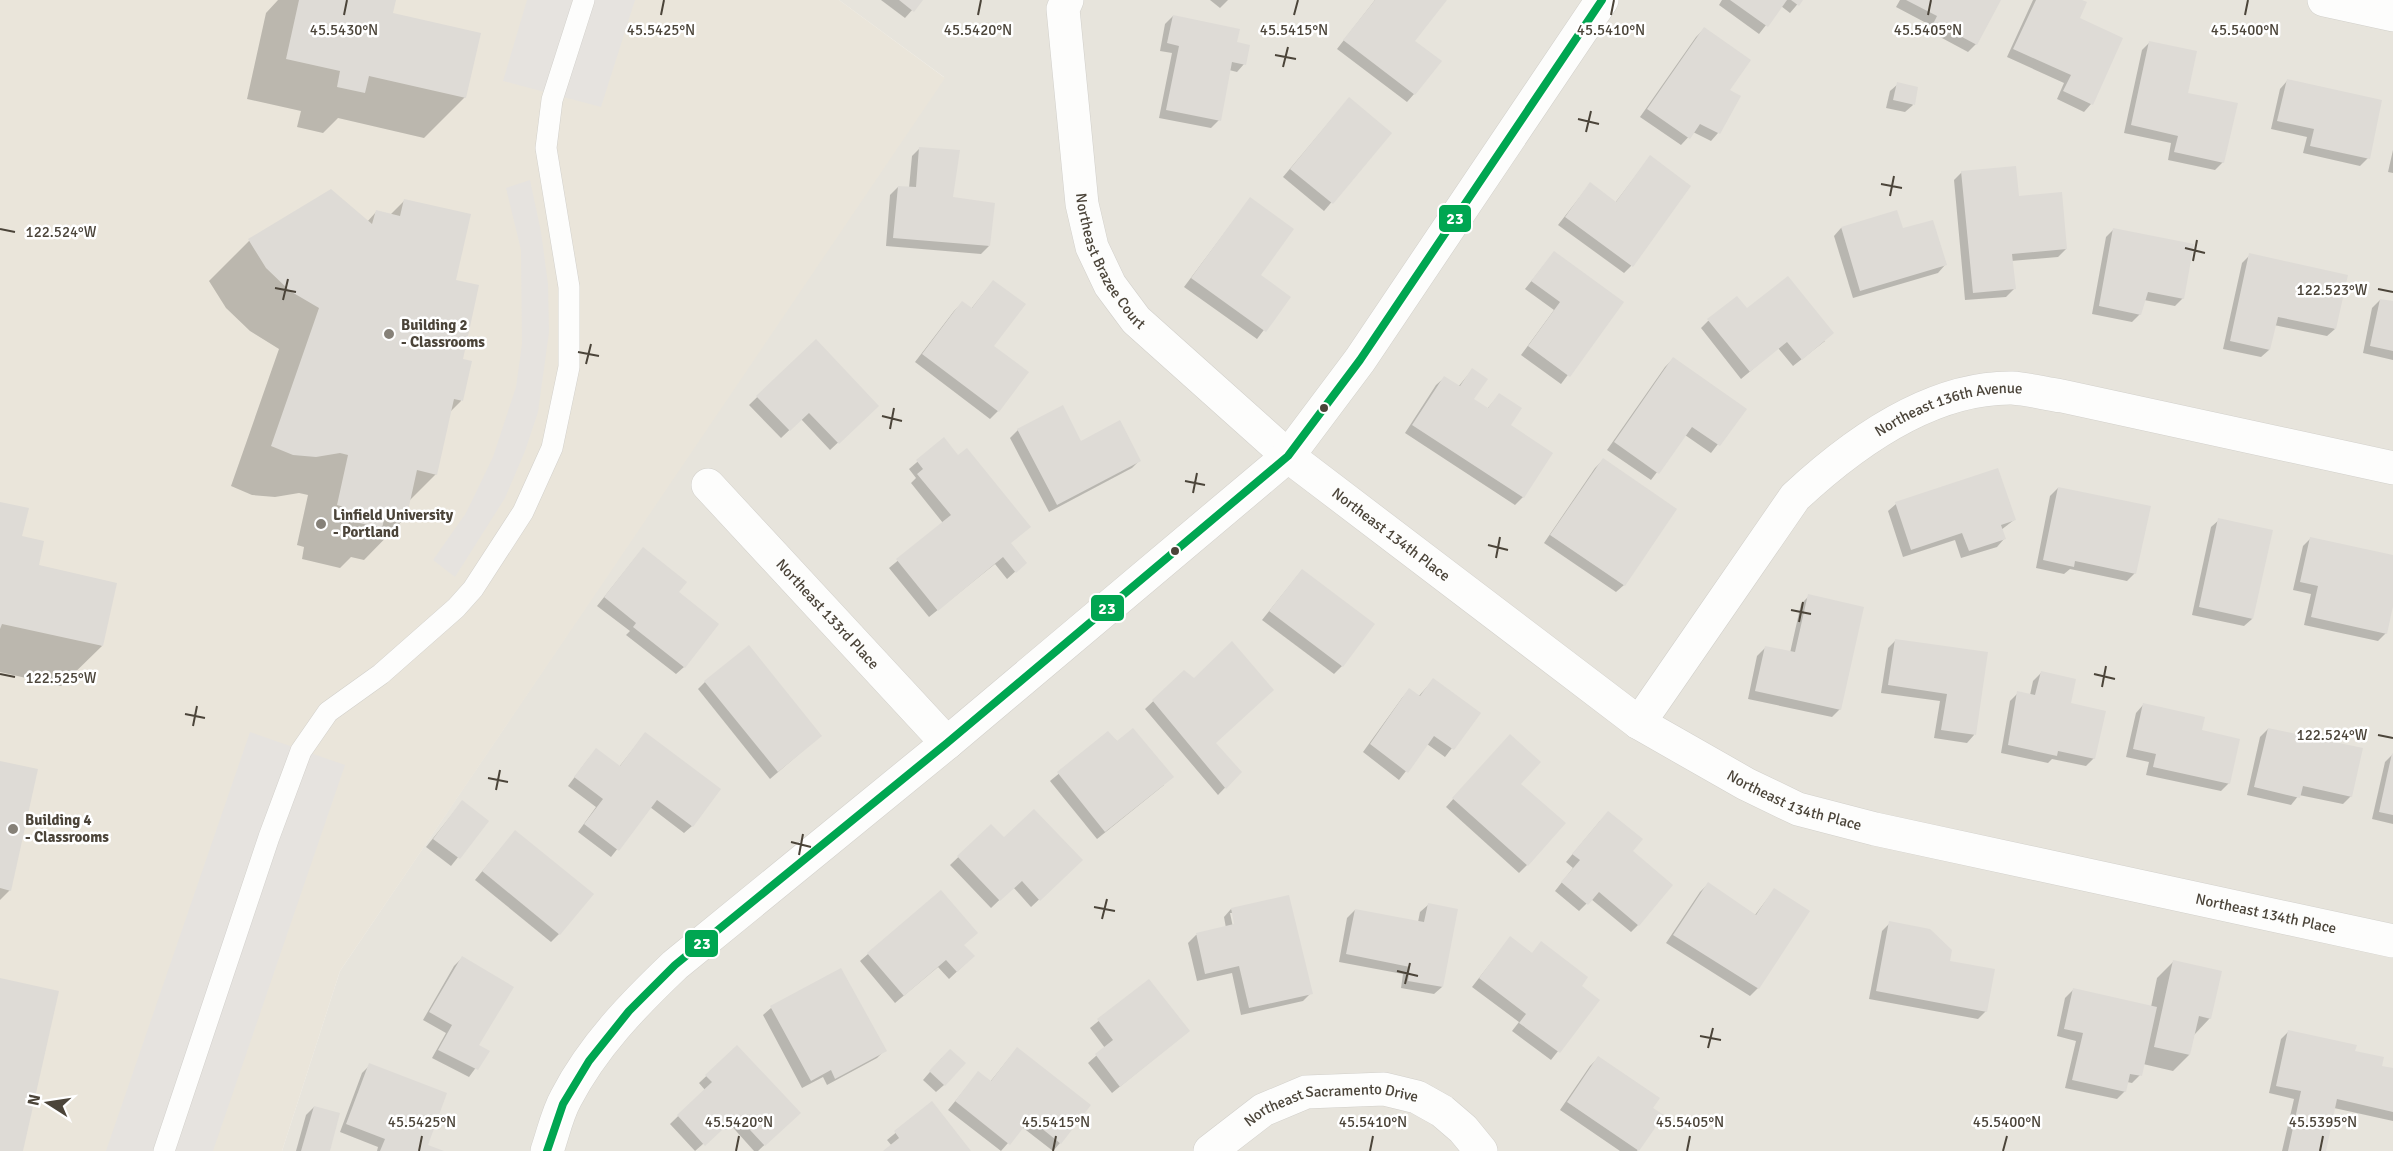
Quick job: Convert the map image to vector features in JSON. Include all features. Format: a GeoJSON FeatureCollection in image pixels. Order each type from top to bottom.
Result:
{"type":"FeatureCollection","features":[{"type":"Feature","properties":{"kind":"street","name":"Northeast Brazee Court"},"geometry":{"type":"LineString","coordinates":[[1067,0],[1063,9],[1082,204],[1092,246],[1110,285],[1137,320],[1288,456]]}},
{"type":"Feature","properties":{"kind":"street"},"geometry":{"type":"LineString","coordinates":[[547,1151],[565,1099],[610,1030],[675,965],[947,743],[1288,456],[1360,360],[1602,0]]}},
{"type":"Feature","properties":{"kind":"street"},"geometry":{"type":"LineString","coordinates":[[2324,0],[2378,8]]}},
{"type":"Feature","properties":{"kind":"street","name":"Northeast 136th Avenue"},"geometry":{"type":"LineString","coordinates":[[1639,723],[1795,496],[1827,467],[1875,434],[1921,409],[1965,394],[2013,388],[2062,396],[2393,468]]}},
{"type":"Feature","properties":{"kind":"street","name":"Northeast 134th Place"},"geometry":{"type":"LineString","coordinates":[[1288,456],[1639,723],[1746,784],[1798,809],[1898,834],[2393,941]]}},
{"type":"Feature","properties":{"kind":"street","name":"Northeast 133rd Place"},"geometry":{"type":"LineString","coordinates":[[708,485],[947,743]]}},
{"type":"Feature","properties":{"kind":"street","name":"Northeast Sacramento Drive"},"geometry":{"type":"LineString","coordinates":[[1210,1151],[1263,1110],[1306,1092],[1384,1089],[1417,1097],[1442,1111],[1463,1129],[1481,1151]]}},
{"type":"Feature","properties":{"kind":"lane"},"geometry":{"type":"LineString","coordinates":[[164,1151],[269,837],[301,751],[328,712],[381,674],[456,608],[473,589],[524,512],[552,448],[569,367],[569,287],[546,147],[552,100],[584,0]]}},
{"type":"Feature","properties":{"kind":"shaded area","name":"Linfield University - Portland"},"geometry":{"type":"Polygon","coordinates":[[[0,0],[839,0],[945,78],[340,971],[282,1151],[0,1151],[0,0]]]}},
{"type":"Feature","properties":{"kind":"shaded area"},"geometry":{"type":"Polygon","coordinates":[[[527,0],[635,0],[601,107],[503,81],[527,0]]]}},
{"type":"Feature","properties":{"kind":"shaded area"},"geometry":{"type":"Polygon","coordinates":[[[839,0],[2393,0],[2393,1151],[282,1151],[340,971],[944,77],[839,0]]]}},
{"type":"Feature","properties":{"kind":"shaded area"},"geometry":{"type":"Polygon","coordinates":[[[530,180],[541,232],[548,284],[549,332],[538,412],[525,451],[505,498],[455,577],[433,560],[466,513],[493,457],[516,387],[522,344],[521,250],[506,188],[530,180]]]}},
{"type":"Feature","properties":{"kind":"shaded area"},"geometry":{"type":"Polygon","coordinates":[[[250,732],[345,765],[213,1151],[106,1151],[250,732]]]}},
{"type":"Feature","properties":{"kind":"building"},"geometry":{"type":"Polygon","coordinates":[[[299,0],[396,0],[393,13],[481,33],[466,98],[369,76],[365,93],[337,87],[340,71],[286,59],[299,0]]]}},
{"type":"Feature","properties":{"kind":"building"},"geometry":{"type":"Polygon","coordinates":[[[899,0],[923,0],[914,12],[899,0]]]}},
{"type":"Feature","properties":{"kind":"building"},"geometry":{"type":"Polygon","coordinates":[[[1375,0],[1447,0],[1415,41],[1442,61],[1415,95],[1343,40],[1375,0]]]}},
{"type":"Feature","properties":{"kind":"building"},"geometry":{"type":"Polygon","coordinates":[[[1730,0],[1787,0],[1768,27],[1730,0]]]}},
{"type":"Feature","properties":{"kind":"building"},"geometry":{"type":"Polygon","coordinates":[[[1791,0],[1803,0],[1799,6],[1791,0]]]}},
{"type":"Feature","properties":{"kind":"building"},"geometry":{"type":"Polygon","coordinates":[[[1906,0],[2001,0],[1977,45],[1934,22],[1937,16],[1906,0]]]}},
{"type":"Feature","properties":{"kind":"building"},"geometry":{"type":"Polygon","coordinates":[[[2036,0],[2082,0],[2087,2],[2080,18],[2123,38],[2093,105],[2063,91],[2071,75],[2013,49],[2036,0]]]}},
{"type":"Feature","properties":{"kind":"building"},"geometry":{"type":"Polygon","coordinates":[[[1173,15],[1240,29],[1237,42],[1250,45],[1246,65],[1232,62],[1221,121],[1166,110],[1179,46],[1167,43],[1173,15]]]}},
{"type":"Feature","properties":{"kind":"building"},"geometry":{"type":"Polygon","coordinates":[[[1704,27],[1751,60],[1730,90],[1741,96],[1720,134],[1700,124],[1690,139],[1647,109],[1704,27]]]}},
{"type":"Feature","properties":{"kind":"building"},"geometry":{"type":"Polygon","coordinates":[[[2149,41],[2197,51],[2188,93],[2238,103],[2224,163],[2174,152],[2178,136],[2131,125],[2149,41]]]}},
{"type":"Feature","properties":{"kind":"building"},"geometry":{"type":"Polygon","coordinates":[[[2287,79],[2382,100],[2370,159],[2310,146],[2314,129],[2277,121],[2287,79]]]}},
{"type":"Feature","properties":{"kind":"building"},"geometry":{"type":"Polygon","coordinates":[[[1897,82],[1918,87],[1915,105],[1893,100],[1897,82]]]}},
{"type":"Feature","properties":{"kind":"building"},"geometry":{"type":"Polygon","coordinates":[[[1349,97],[1392,133],[1333,204],[1290,169],[1349,97]]]}},
{"type":"Feature","properties":{"kind":"building"},"geometry":{"type":"Polygon","coordinates":[[[919,147],[960,150],[953,197],[995,203],[990,246],[893,238],[898,186],[916,187],[919,147]]]}},
{"type":"Feature","properties":{"kind":"building"},"geometry":{"type":"Polygon","coordinates":[[[1650,155],[1691,186],[1633,267],[1565,217],[1590,182],[1616,202],[1650,155]]]}},
{"type":"Feature","properties":{"kind":"building"},"geometry":{"type":"Polygon","coordinates":[[[2016,166],[2019,196],[2062,192],[2067,249],[2012,254],[2016,289],[1973,293],[1961,171],[2016,166]]]}},
{"type":"Feature","properties":{"kind":"building","name":"Building 2 - Classrooms"},"geometry":{"type":"Polygon","coordinates":[[[331,189],[372,224],[376,210],[400,216],[404,199],[471,214],[456,280],[479,285],[463,359],[472,361],[463,401],[454,399],[437,475],[417,470],[406,520],[385,516],[382,528],[341,519],[344,507],[337,505],[348,455],[340,453],[316,457],[293,455],[271,446],[319,308],[290,291],[266,268],[248,239],[331,189]]]}},
{"type":"Feature","properties":{"kind":"building"},"geometry":{"type":"Polygon","coordinates":[[[1250,197],[1294,229],[1261,275],[1291,297],[1266,332],[1191,278],[1250,197]]]}},
{"type":"Feature","properties":{"kind":"building"},"geometry":{"type":"Polygon","coordinates":[[[1897,210],[1903,228],[1933,220],[1947,265],[1860,291],[1841,227],[1897,210]]]}},
{"type":"Feature","properties":{"kind":"building"},"geometry":{"type":"Polygon","coordinates":[[[2113,228],[2194,244],[2184,299],[2148,292],[2141,315],[2099,306],[2113,228]]]}},
{"type":"Feature","properties":{"kind":"building"},"geometry":{"type":"Polygon","coordinates":[[[1554,251],[1624,302],[1570,377],[1528,346],[1560,302],[1531,281],[1554,251]]]}},
{"type":"Feature","properties":{"kind":"building"},"geometry":{"type":"Polygon","coordinates":[[[2249,253],[2348,275],[2336,329],[2278,317],[2270,350],[2230,341],[2249,253]]]}},
{"type":"Feature","properties":{"kind":"building"},"geometry":{"type":"Polygon","coordinates":[[[1788,276],[1834,333],[1802,360],[1787,342],[1750,372],[1707,319],[1737,296],[1747,308],[1788,276]]]}},
{"type":"Feature","properties":{"kind":"building"},"geometry":{"type":"Polygon","coordinates":[[[993,280],[1026,304],[994,346],[1029,372],[999,412],[922,354],[962,301],[972,308],[993,280]]]}},
{"type":"Feature","properties":{"kind":"building"},"geometry":{"type":"Polygon","coordinates":[[[2380,299],[2393,301],[2393,351],[2370,346],[2380,299]]]}},
{"type":"Feature","properties":{"kind":"building"},"geometry":{"type":"Polygon","coordinates":[[[816,339],[879,406],[839,444],[809,413],[790,431],[756,396],[816,339]]]}},
{"type":"Feature","properties":{"kind":"building"},"geometry":{"type":"Polygon","coordinates":[[[1673,357],[1747,409],[1720,446],[1692,427],[1659,474],[1614,442],[1673,357]]]}},
{"type":"Feature","properties":{"kind":"building"},"geometry":{"type":"Polygon","coordinates":[[[1472,368],[1488,379],[1474,399],[1488,408],[1499,393],[1522,408],[1511,425],[1553,453],[1524,498],[1412,425],[1444,376],[1460,386],[1472,368]]]}},
{"type":"Feature","properties":{"kind":"building"},"geometry":{"type":"Polygon","coordinates":[[[1063,405],[1081,441],[1120,420],[1141,461],[1057,505],[1017,429],[1063,405]]]}},
{"type":"Feature","properties":{"kind":"building"},"geometry":{"type":"Polygon","coordinates":[[[944,437],[958,455],[967,448],[1031,527],[1011,543],[1027,563],[1016,573],[1003,557],[938,611],[896,559],[951,515],[917,474],[923,469],[916,460],[944,437]]]}},
{"type":"Feature","properties":{"kind":"building"},"geometry":{"type":"Polygon","coordinates":[[[1603,458],[1677,509],[1625,586],[1550,535],[1603,458]]]}},
{"type":"Feature","properties":{"kind":"building"},"geometry":{"type":"Polygon","coordinates":[[[1998,468],[2016,520],[2001,525],[2006,539],[1969,551],[1962,533],[1911,550],[1895,502],[1998,468]]]}},
{"type":"Feature","properties":{"kind":"building"},"geometry":{"type":"Polygon","coordinates":[[[2058,487],[2151,506],[2136,574],[2075,561],[2074,567],[2043,560],[2058,487]]]}},
{"type":"Feature","properties":{"kind":"building"},"geometry":{"type":"Polygon","coordinates":[[[0,502],[29,508],[22,536],[44,541],[39,565],[117,583],[103,646],[2,624],[0,629],[0,502]]]}},
{"type":"Feature","properties":{"kind":"building"},"geometry":{"type":"Polygon","coordinates":[[[2218,518],[2273,530],[2253,619],[2199,607],[2218,518]]]}},
{"type":"Feature","properties":{"kind":"building"},"geometry":{"type":"Polygon","coordinates":[[[2310,537],[2393,555],[2393,606],[2387,634],[2311,617],[2318,586],[2300,582],[2310,537]]]}},
{"type":"Feature","properties":{"kind":"building"},"geometry":{"type":"Polygon","coordinates":[[[643,547],[687,582],[679,592],[719,624],[685,668],[633,627],[636,623],[604,597],[643,547]]]}},
{"type":"Feature","properties":{"kind":"building"},"geometry":{"type":"Polygon","coordinates":[[[1302,569],[1375,624],[1343,667],[1269,611],[1302,569]]]}},
{"type":"Feature","properties":{"kind":"building"},"geometry":{"type":"Polygon","coordinates":[[[1808,594],[1864,607],[1841,710],[1755,691],[1765,646],[1795,652],[1808,594]]]}},
{"type":"Feature","properties":{"kind":"building"},"geometry":{"type":"Polygon","coordinates":[[[1895,639],[1988,652],[1976,735],[1941,730],[1947,694],[1888,685],[1895,639]]]}},
{"type":"Feature","properties":{"kind":"building"},"geometry":{"type":"Polygon","coordinates":[[[1232,641],[1274,690],[1216,743],[1242,772],[1226,789],[1152,700],[1184,670],[1194,678],[1232,641]]]}},
{"type":"Feature","properties":{"kind":"building"},"geometry":{"type":"Polygon","coordinates":[[[749,645],[822,736],[778,772],[704,681],[749,645]]]}},
{"type":"Feature","properties":{"kind":"building"},"geometry":{"type":"Polygon","coordinates":[[[2041,671],[2076,679],[2071,703],[2106,711],[2095,759],[2058,751],[2057,756],[2008,745],[2017,691],[2035,695],[2041,671]]]}},
{"type":"Feature","properties":{"kind":"building"},"geometry":{"type":"Polygon","coordinates":[[[1433,678],[1481,713],[1454,750],[1434,736],[1408,773],[1370,744],[1409,688],[1420,696],[1433,678]]]}},
{"type":"Feature","properties":{"kind":"building"},"geometry":{"type":"Polygon","coordinates":[[[2143,703],[2205,717],[2202,730],[2240,739],[2230,784],[2153,767],[2156,754],[2133,749],[2143,703]]]}},
{"type":"Feature","properties":{"kind":"building"},"geometry":{"type":"Polygon","coordinates":[[[1133,728],[1174,777],[1105,832],[1057,772],[1108,731],[1117,741],[1133,728]]]}},
{"type":"Feature","properties":{"kind":"building"},"geometry":{"type":"Polygon","coordinates":[[[2268,728],[2363,748],[2352,797],[2303,786],[2300,798],[2254,787],[2268,728]]]}},
{"type":"Feature","properties":{"kind":"building"},"geometry":{"type":"Polygon","coordinates":[[[645,732],[721,789],[693,827],[657,800],[619,851],[584,824],[603,799],[574,777],[596,748],[620,766],[645,732]]]}},
{"type":"Feature","properties":{"kind":"building"},"geometry":{"type":"Polygon","coordinates":[[[1510,734],[1541,762],[1521,784],[1566,823],[1528,866],[1452,798],[1510,734]]]}},
{"type":"Feature","properties":{"kind":"building"},"geometry":{"type":"Polygon","coordinates":[[[2393,754],[2393,815],[2379,812],[2393,754]]]}},
{"type":"Feature","properties":{"kind":"building","name":"Building 4 - Classrooms"},"geometry":{"type":"Polygon","coordinates":[[[0,761],[38,769],[11,891],[0,888],[0,761]]]}},
{"type":"Feature","properties":{"kind":"building"},"geometry":{"type":"Polygon","coordinates":[[[462,800],[489,821],[460,859],[433,839],[462,800]]]}},
{"type":"Feature","properties":{"kind":"building"},"geometry":{"type":"Polygon","coordinates":[[[1034,809],[1083,860],[1040,901],[1022,881],[1000,901],[957,856],[991,824],[1004,837],[1034,809]]]}},
{"type":"Feature","properties":{"kind":"building"},"geometry":{"type":"Polygon","coordinates":[[[1608,811],[1643,839],[1633,851],[1673,885],[1639,926],[1599,892],[1588,905],[1561,882],[1580,860],[1572,854],[1608,811]]]}},
{"type":"Feature","properties":{"kind":"building"},"geometry":{"type":"Polygon","coordinates":[[[515,830],[594,894],[560,935],[482,871],[515,830]]]}},
{"type":"Feature","properties":{"kind":"building"},"geometry":{"type":"Polygon","coordinates":[[[1708,882],[1756,915],[1774,888],[1810,911],[1759,989],[1673,935],[1708,882]]]}},
{"type":"Feature","properties":{"kind":"building"},"geometry":{"type":"Polygon","coordinates":[[[941,890],[978,933],[964,945],[975,956],[957,972],[946,960],[904,996],[867,953],[941,890]]]}},
{"type":"Feature","properties":{"kind":"building"},"geometry":{"type":"Polygon","coordinates":[[[1289,895],[1313,994],[1249,1008],[1239,966],[1205,974],[1196,933],[1234,924],[1231,908],[1289,895]]]}},
{"type":"Feature","properties":{"kind":"building"},"geometry":{"type":"Polygon","coordinates":[[[1428,903],[1458,909],[1443,987],[1408,981],[1410,967],[1346,954],[1355,909],[1424,922],[1428,903]]]}},
{"type":"Feature","properties":{"kind":"building"},"geometry":{"type":"Polygon","coordinates":[[[1889,921],[1930,929],[1952,950],[1950,961],[1995,969],[1987,1012],[1876,991],[1889,921]]]}},
{"type":"Feature","properties":{"kind":"building"},"geometry":{"type":"Polygon","coordinates":[[[1510,936],[1532,953],[1541,941],[1588,977],[1582,986],[1600,1000],[1560,1053],[1519,1023],[1526,1014],[1479,978],[1510,936]]]}},
{"type":"Feature","properties":{"kind":"building"},"geometry":{"type":"Polygon","coordinates":[[[462,956],[514,987],[479,1045],[490,1051],[478,1070],[438,1050],[452,1025],[429,1012],[462,956]]]}},
{"type":"Feature","properties":{"kind":"building"},"geometry":{"type":"Polygon","coordinates":[[[2173,960],[2222,971],[2211,1019],[2199,1016],[2190,1055],[2154,1047],[2173,960]]]}},
{"type":"Feature","properties":{"kind":"building"},"geometry":{"type":"Polygon","coordinates":[[[841,968],[887,1051],[835,1079],[831,1070],[811,1081],[770,1006],[841,968]]]}},
{"type":"Feature","properties":{"kind":"building"},"geometry":{"type":"Polygon","coordinates":[[[0,978],[59,991],[23,1151],[0,1151],[0,978]]]}},
{"type":"Feature","properties":{"kind":"building"},"geometry":{"type":"Polygon","coordinates":[[[1149,979],[1190,1031],[1120,1087],[1095,1054],[1113,1040],[1097,1019],[1149,979]]]}},
{"type":"Feature","properties":{"kind":"building"},"geometry":{"type":"Polygon","coordinates":[[[2073,988],[2157,1007],[2142,1076],[2130,1074],[2126,1092],[2072,1080],[2083,1033],[2064,1029],[2073,988]]]}},
{"type":"Feature","properties":{"kind":"building"},"geometry":{"type":"Polygon","coordinates":[[[2288,1030],[2357,1045],[2355,1051],[2384,1057],[2382,1066],[2393,1068],[2393,1112],[2337,1099],[2326,1151],[2288,1151],[2301,1091],[2276,1086],[2288,1030]]]}},
{"type":"Feature","properties":{"kind":"building"},"geometry":{"type":"Polygon","coordinates":[[[737,1045],[801,1113],[765,1146],[737,1116],[705,1146],[677,1115],[712,1082],[705,1075],[737,1045]]]}},
{"type":"Feature","properties":{"kind":"building"},"geometry":{"type":"Polygon","coordinates":[[[1017,1047],[1091,1105],[1061,1144],[1030,1119],[1010,1145],[955,1101],[978,1071],[991,1081],[1017,1047]]]}},
{"type":"Feature","properties":{"kind":"building"},"geometry":{"type":"Polygon","coordinates":[[[950,1049],[966,1063],[945,1086],[929,1071],[950,1049]]]}},
{"type":"Feature","properties":{"kind":"building"},"geometry":{"type":"Polygon","coordinates":[[[1598,1056],[1660,1098],[1653,1108],[1664,1115],[1639,1151],[1567,1102],[1598,1056]]]}},
{"type":"Feature","properties":{"kind":"building"},"geometry":{"type":"Polygon","coordinates":[[[369,1063],[447,1093],[428,1145],[444,1151],[380,1151],[385,1139],[346,1124],[369,1063]]]}},
{"type":"Feature","properties":{"kind":"building"},"geometry":{"type":"Polygon","coordinates":[[[932,1101],[971,1151],[883,1151],[899,1138],[894,1131],[932,1101]]]}},
{"type":"Feature","properties":{"kind":"building"},"geometry":{"type":"Polygon","coordinates":[[[314,1106],[340,1113],[330,1151],[301,1151],[314,1106]]]}},
{"type":"Feature","properties":{"kind":"transit line","name":"23"},"geometry":{"type":"LineString","coordinates":[[547,1151],[563,1104],[589,1061],[629,1011],[675,965],[947,743],[1288,456],[1360,360],[1602,0]]}},
{"type":"Feature","properties":{"kind":"place","name":"Building 2 - Classrooms"},"geometry":{"type":"Point","coordinates":[389,334]}},
{"type":"Feature","properties":{"kind":"place","name":"Linfield University - Portland"},"geometry":{"type":"Point","coordinates":[321,524]}},
{"type":"Feature","properties":{"kind":"place","name":"Building 4 - Classrooms"},"geometry":{"type":"Point","coordinates":[13,829]}}]}
